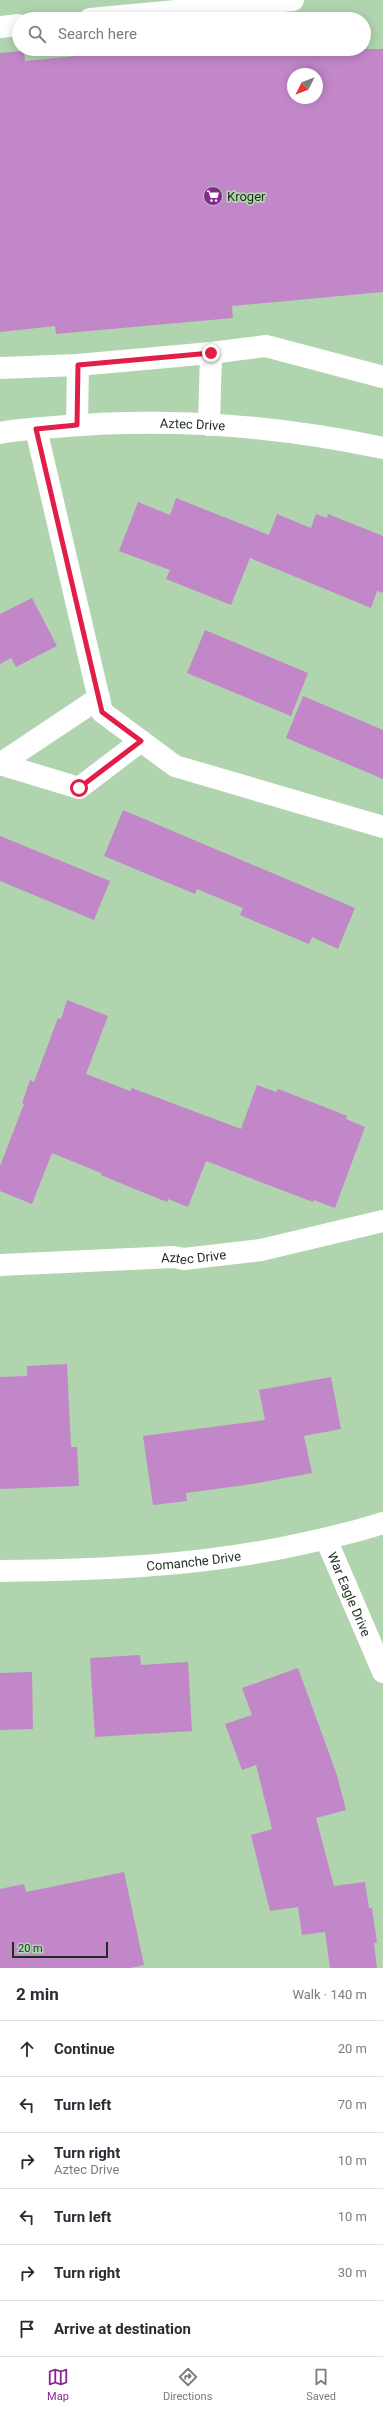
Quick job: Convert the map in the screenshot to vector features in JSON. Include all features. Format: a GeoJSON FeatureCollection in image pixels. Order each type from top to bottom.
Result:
{"type":"FeatureCollection","features":[{"type":"Feature","properties":{"kind":"street"},"geometry":{"type":"LineString","coordinates":[[165,12],[293,0]]}},
{"type":"Feature","properties":{"kind":"street"},"geometry":{"type":"LineString","coordinates":[[0,27],[12,26]]}},
{"type":"Feature","properties":{"kind":"street"},"geometry":{"type":"LineString","coordinates":[[0,368],[78,365],[211,353],[266,346],[383,377]]}},
{"type":"Feature","properties":{"kind":"street"},"geometry":{"type":"LineString","coordinates":[[209,425],[211,353]]}},
{"type":"Feature","properties":{"kind":"street"},"geometry":{"type":"LineString","coordinates":[[77,425],[78,365]]}},
{"type":"Feature","properties":{"kind":"street","name":"Aztec Drive"},"geometry":{"type":"LineString","coordinates":[[0,433],[77,425],[171,423],[271,429],[383,448]]}},
{"type":"Feature","properties":{"kind":"street"},"geometry":{"type":"LineString","coordinates":[[36,429],[102,712],[175,766],[383,827]]}},
{"type":"Feature","properties":{"kind":"street"},"geometry":{"type":"LineString","coordinates":[[0,764],[99,698]]}},
{"type":"Feature","properties":{"kind":"street"},"geometry":{"type":"LineString","coordinates":[[0,764],[79,788],[141,741]]}},
{"type":"Feature","properties":{"kind":"street","name":"Aztec Drive"},"geometry":{"type":"LineString","coordinates":[[0,1265],[174,1257],[184,1259],[262,1250],[383,1220]]}},
{"type":"Feature","properties":{"kind":"street","name":"Comanche Drive"},"geometry":{"type":"LineString","coordinates":[[0,1571],[73,1570],[176,1565],[256,1554],[326,1539],[383,1523]]}},
{"type":"Feature","properties":{"kind":"street","name":"War Eagle Drive"},"geometry":{"type":"LineString","coordinates":[[326,1539],[383,1672]]}},
{"type":"Feature","properties":{"kind":"building","name":"Kroger"},"geometry":{"type":"Polygon","coordinates":[[[371,49],[383,49],[383,292],[232,306],[233,318],[56,334],[55,326],[0,332],[0,53],[12,52],[12,56],[24,56],[25,61],[77,56],[371,56],[371,49]]]}},
{"type":"Feature","properties":{"kind":"building"},"geometry":{"type":"Polygon","coordinates":[[[176,498],[269,535],[277,514],[311,528],[316,514],[327,518],[328,514],[383,536],[383,593],[377,591],[371,608],[250,558],[231,605],[166,579],[170,570],[119,551],[138,502],[170,515],[176,498]]]}},
{"type":"Feature","properties":{"kind":"building"},"geometry":{"type":"Polygon","coordinates":[[[32,598],[57,646],[16,667],[11,658],[0,664],[0,614],[32,598]]]}},
{"type":"Feature","properties":{"kind":"building"},"geometry":{"type":"Polygon","coordinates":[[[205,630],[308,673],[291,716],[187,673],[205,630]]]}},
{"type":"Feature","properties":{"kind":"building"},"geometry":{"type":"Polygon","coordinates":[[[303,696],[383,730],[383,779],[286,738],[303,696]]]}},
{"type":"Feature","properties":{"kind":"building"},"geometry":{"type":"Polygon","coordinates":[[[123,810],[355,908],[338,949],[312,937],[309,944],[240,915],[243,908],[197,889],[195,894],[104,856],[123,810]]]}},
{"type":"Feature","properties":{"kind":"building"},"geometry":{"type":"Polygon","coordinates":[[[0,836],[110,881],[94,920],[0,881],[0,836]]]}},
{"type":"Feature","properties":{"kind":"building"},"geometry":{"type":"Polygon","coordinates":[[[67,1000],[108,1016],[86,1074],[130,1091],[132,1088],[241,1129],[257,1085],[276,1092],[278,1089],[327,1108],[347,1116],[346,1119],[365,1127],[335,1208],[314,1200],[313,1202],[206,1161],[188,1207],[168,1199],[167,1202],[52,1153],[32,1204],[0,1191],[0,1166],[24,1104],[22,1103],[30,1080],[34,1082],[58,1018],[61,1019],[67,1000]]]}},
{"type":"Feature","properties":{"kind":"building"},"geometry":{"type":"Polygon","coordinates":[[[67,1364],[71,1447],[77,1447],[79,1486],[0,1489],[0,1377],[27,1376],[27,1366],[67,1364]]]}},
{"type":"Feature","properties":{"kind":"building"},"geometry":{"type":"Polygon","coordinates":[[[331,1377],[341,1429],[304,1436],[312,1473],[253,1484],[186,1493],[187,1501],[153,1505],[143,1436],[265,1420],[259,1390],[331,1377]]]}},
{"type":"Feature","properties":{"kind":"building"},"geometry":{"type":"Polygon","coordinates":[[[140,1655],[141,1665],[188,1662],[192,1731],[95,1737],[90,1658],[140,1655]]]}},
{"type":"Feature","properties":{"kind":"building"},"geometry":{"type":"Polygon","coordinates":[[[298,1668],[337,1775],[346,1810],[316,1818],[334,1886],[365,1882],[369,1908],[372,1908],[377,1943],[374,1943],[377,1968],[330,1968],[325,1932],[302,1935],[298,1907],[270,1911],[251,1835],[272,1829],[256,1765],[242,1770],[225,1724],[252,1715],[242,1688],[298,1668]]]}},
{"type":"Feature","properties":{"kind":"building"},"geometry":{"type":"Polygon","coordinates":[[[32,1672],[33,1729],[0,1730],[0,1673],[32,1672]]]}},
{"type":"Feature","properties":{"kind":"building"},"geometry":{"type":"Polygon","coordinates":[[[124,1872],[144,1965],[130,1968],[0,1968],[0,1889],[24,1884],[26,1892],[124,1872]]]}},
{"type":"Feature","properties":{"kind":"place","name":"Kroger"},"geometry":{"type":"Point","coordinates":[213,196]}},
{"type":"Feature","properties":{"kind":"route"},"geometry":{"type":"LineString","coordinates":[[79,788],[141,741],[102,712],[36,429],[77,425],[78,365],[211,353]]}}]}
